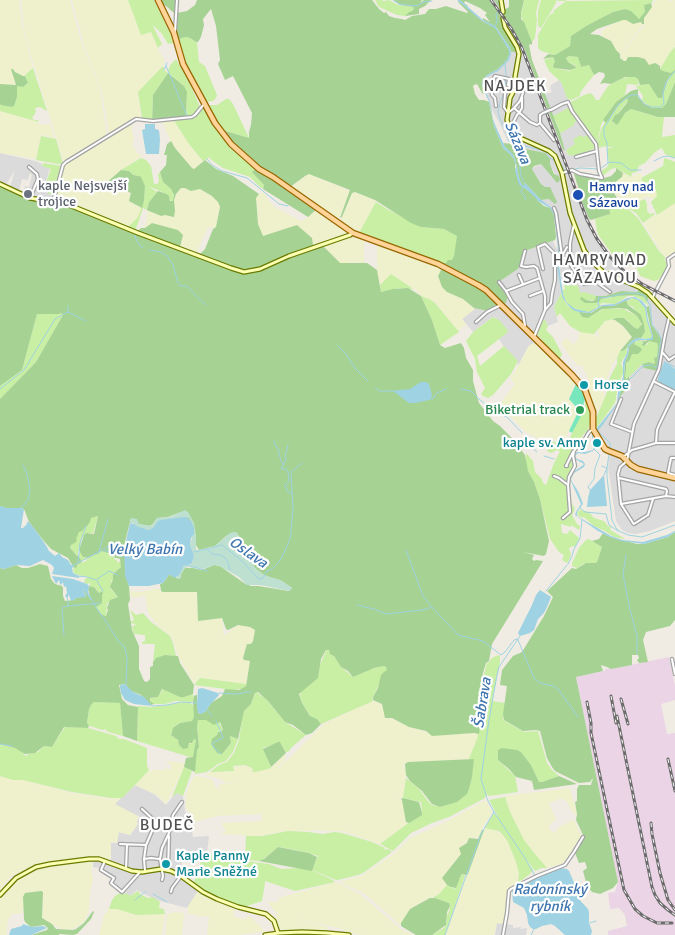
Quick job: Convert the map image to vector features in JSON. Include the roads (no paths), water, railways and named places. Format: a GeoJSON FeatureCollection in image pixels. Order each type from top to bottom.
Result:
{"type":"FeatureCollection","features":[{"type":"Feature","properties":{"kind":"main road"},"geometry":{"type":"LineString","coordinates":[[158,0],[174,33],[183,64],[218,128],[234,147],[259,169],[353,232],[438,264],[486,290],[585,390],[593,412],[594,432],[602,446],[610,452],[626,455],[627,461],[635,468],[675,476]]}},
{"type":"Feature","properties":{"kind":"street"},"geometry":{"type":"LineString","coordinates":[[174,33],[177,0]]}},
{"type":"Feature","properties":{"kind":"street"},"geometry":{"type":"LineString","coordinates":[[501,0],[503,12]]}},
{"type":"Feature","properties":{"kind":"street"},"geometry":{"type":"LineString","coordinates":[[502,18],[519,51],[508,113],[508,122],[515,135],[524,141],[546,149],[557,160],[562,173],[568,208],[587,256],[605,273],[643,289],[675,323]]}},
{"type":"Feature","properties":{"kind":"street"},"geometry":{"type":"LineString","coordinates":[[496,106],[495,98],[492,95],[492,85],[496,76],[509,79],[508,84],[523,88],[522,108],[512,125],[515,135]]}},
{"type":"Feature","properties":{"kind":"street"},"geometry":{"type":"LineString","coordinates":[[492,85],[507,91]]}},
{"type":"Feature","properties":{"kind":"street"},"geometry":{"type":"LineString","coordinates":[[508,113],[504,107],[507,91],[514,86]]}},
{"type":"Feature","properties":{"kind":"street"},"geometry":{"type":"LineString","coordinates":[[508,113],[522,97]]}},
{"type":"Feature","properties":{"kind":"street"},"geometry":{"type":"LineString","coordinates":[[554,140],[540,123],[540,115],[568,102],[572,111],[596,144],[599,171],[602,178],[580,174],[572,170],[562,173]]}},
{"type":"Feature","properties":{"kind":"street"},"geometry":{"type":"LineString","coordinates":[[53,202],[63,165],[66,162],[136,119],[153,121],[192,117],[205,103]]}},
{"type":"Feature","properties":{"kind":"street"},"geometry":{"type":"LineString","coordinates":[[514,108],[535,125],[540,123]]}},
{"type":"Feature","properties":{"kind":"street"},"geometry":{"type":"LineString","coordinates":[[576,157],[597,151]]}},
{"type":"Feature","properties":{"kind":"street"},"geometry":{"type":"LineString","coordinates":[[29,167],[37,174],[38,179],[30,198]]}},
{"type":"Feature","properties":{"kind":"street"},"geometry":{"type":"LineString","coordinates":[[0,184],[30,198],[69,205],[136,233],[244,272],[260,269],[289,256],[350,235],[353,232]]}},
{"type":"Feature","properties":{"kind":"street"},"geometry":{"type":"LineString","coordinates":[[554,208],[559,256]]}},
{"type":"Feature","properties":{"kind":"street"},"geometry":{"type":"LineString","coordinates":[[574,225],[574,234]]}},
{"type":"Feature","properties":{"kind":"street"},"geometry":{"type":"LineString","coordinates":[[567,260],[570,258],[570,243],[574,225]]}},
{"type":"Feature","properties":{"kind":"street"},"geometry":{"type":"LineString","coordinates":[[543,269],[538,247],[545,244],[567,260],[584,284],[589,284],[600,274],[605,273]]}},
{"type":"Feature","properties":{"kind":"street"},"geometry":{"type":"LineString","coordinates":[[545,310],[552,303],[556,275],[555,260],[567,247]]}},
{"type":"Feature","properties":{"kind":"street"},"geometry":{"type":"LineString","coordinates":[[524,251],[521,266],[536,266],[544,291],[545,310],[534,337]]}},
{"type":"Feature","properties":{"kind":"street"},"geometry":{"type":"LineString","coordinates":[[652,297],[668,270],[668,259],[675,254]]}},
{"type":"Feature","properties":{"kind":"street"},"geometry":{"type":"LineString","coordinates":[[578,256],[578,258],[587,256]]}},
{"type":"Feature","properties":{"kind":"street"},"geometry":{"type":"LineString","coordinates":[[518,275],[523,284]]}},
{"type":"Feature","properties":{"kind":"street"},"geometry":{"type":"LineString","coordinates":[[506,291],[540,278]]}},
{"type":"Feature","properties":{"kind":"street"},"geometry":{"type":"LineString","coordinates":[[597,278],[602,281],[599,284],[610,292]]}},
{"type":"Feature","properties":{"kind":"street"},"geometry":{"type":"LineString","coordinates":[[499,282],[512,302],[523,314],[524,328]]}},
{"type":"Feature","properties":{"kind":"street"},"geometry":{"type":"LineString","coordinates":[[530,296],[544,291]]}},
{"type":"Feature","properties":{"kind":"street"},"geometry":{"type":"LineString","coordinates":[[476,322],[487,312],[502,306]]}},
{"type":"Feature","properties":{"kind":"street"},"geometry":{"type":"LineString","coordinates":[[626,455],[634,424],[659,369],[669,317]]}},
{"type":"Feature","properties":{"kind":"street"},"geometry":{"type":"LineString","coordinates":[[663,353],[669,360],[675,356]]}},
{"type":"Feature","properties":{"kind":"street"},"geometry":{"type":"LineString","coordinates":[[654,382],[675,392],[657,430],[656,443]]}},
{"type":"Feature","properties":{"kind":"street"},"geometry":{"type":"LineString","coordinates":[[621,399],[611,424],[633,432]]}},
{"type":"Feature","properties":{"kind":"street"},"geometry":{"type":"LineString","coordinates":[[567,466],[572,453],[582,444],[591,430],[594,432]]}},
{"type":"Feature","properties":{"kind":"street"},"geometry":{"type":"LineString","coordinates":[[626,455],[634,449],[656,443],[675,442]]}},
{"type":"Feature","properties":{"kind":"street"},"geometry":{"type":"LineString","coordinates":[[563,518],[570,512],[568,485],[569,477],[576,463],[573,456],[575,450]]}},
{"type":"Feature","properties":{"kind":"street"},"geometry":{"type":"LineString","coordinates":[[675,458],[671,458],[668,473],[675,476]]}},
{"type":"Feature","properties":{"kind":"street"},"geometry":{"type":"LineString","coordinates":[[627,461],[620,467],[618,474],[621,504],[634,524],[648,515],[653,499]]}},
{"type":"Feature","properties":{"kind":"street"},"geometry":{"type":"LineString","coordinates":[[554,476],[568,485]]}},
{"type":"Feature","properties":{"kind":"street"},"geometry":{"type":"LineString","coordinates":[[619,478],[666,490],[666,496]]}},
{"type":"Feature","properties":{"kind":"street"},"geometry":{"type":"LineString","coordinates":[[621,504],[666,496],[675,497]]}},
{"type":"Feature","properties":{"kind":"street"},"geometry":{"type":"LineString","coordinates":[[672,658],[675,674]]}},
{"type":"Feature","properties":{"kind":"street"},"geometry":{"type":"LineString","coordinates":[[162,880],[160,859],[162,848],[173,815],[182,802]]}},
{"type":"Feature","properties":{"kind":"street"},"geometry":{"type":"LineString","coordinates":[[142,809],[156,822],[146,845],[145,871]]}},
{"type":"Feature","properties":{"kind":"street"},"geometry":{"type":"LineString","coordinates":[[168,833],[168,870]]}},
{"type":"Feature","properties":{"kind":"street"},"geometry":{"type":"LineString","coordinates":[[503,935],[509,891],[536,876],[565,865],[583,837]]}},
{"type":"Feature","properties":{"kind":"street"},"geometry":{"type":"LineString","coordinates":[[120,844],[146,845]]}},
{"type":"Feature","properties":{"kind":"street"},"geometry":{"type":"LineString","coordinates":[[126,869],[127,845]]}},
{"type":"Feature","properties":{"kind":"street"},"geometry":{"type":"LineString","coordinates":[[0,895],[16,878],[36,867],[89,859],[105,860],[126,869],[140,872],[168,870],[217,899],[238,907],[266,914],[274,922],[278,933]]}},
{"type":"Feature","properties":{"kind":"street"},"geometry":{"type":"LineString","coordinates":[[144,859],[160,859]]}},
{"type":"Feature","properties":{"kind":"street"},"geometry":{"type":"LineString","coordinates":[[105,860],[101,870],[114,878],[111,883],[122,892],[140,872]]}},
{"type":"Feature","properties":{"kind":"street"},"geometry":{"type":"LineString","coordinates":[[171,892],[181,876]]}},
{"type":"Feature","properties":{"kind":"street"},"geometry":{"type":"LineString","coordinates":[[265,935],[315,932],[349,935]]}},
{"type":"Feature","properties":{"kind":"water"},"geometry":{"type":"Polygon","coordinates":[[[457,0],[460,0],[483,20],[495,26],[510,48],[509,60],[498,71],[486,77],[484,86],[490,102],[496,127],[505,147],[515,158],[522,185],[525,185],[523,181],[539,198],[552,208],[555,213],[559,242],[559,265],[566,302],[575,309],[589,312],[602,305],[615,304],[627,298],[635,297],[646,306],[653,336],[651,340],[638,340],[629,346],[618,403],[594,435],[596,447],[593,451],[585,454],[578,453],[575,456],[585,464],[584,467],[574,473],[571,479],[583,504],[577,512],[577,516],[611,536],[622,540],[643,542],[675,531],[668,537],[644,544],[621,541],[598,531],[575,515],[581,504],[570,479],[573,472],[584,464],[575,459],[574,455],[577,452],[593,450],[592,434],[617,403],[623,377],[623,362],[628,345],[637,338],[646,339],[652,336],[647,321],[645,308],[638,300],[632,298],[613,306],[602,306],[590,313],[573,310],[563,299],[557,265],[558,249],[554,215],[550,208],[538,201],[519,185],[514,159],[503,148],[494,126],[489,102],[483,88],[484,78],[498,69],[507,60],[509,50],[495,28],[482,21],[457,0]]]}},
{"type":"Feature","properties":{"kind":"water"},"geometry":{"type":"Polygon","coordinates":[[[145,124],[155,124],[155,129],[159,130],[159,154],[146,154],[142,130],[145,129],[145,124]]]}},
{"type":"Feature","properties":{"kind":"water"},"geometry":{"type":"Polygon","coordinates":[[[665,361],[675,369],[675,390],[658,381],[665,361]]]}},
{"type":"Feature","properties":{"kind":"water"},"geometry":{"type":"Polygon","coordinates":[[[421,382],[429,384],[432,395],[429,400],[409,403],[391,391],[410,389],[421,382]]]}},
{"type":"Feature","properties":{"kind":"water"},"geometry":{"type":"Polygon","coordinates":[[[604,475],[607,506],[587,507],[590,490],[604,475]]]}},
{"type":"Feature","properties":{"kind":"water"},"geometry":{"type":"Polygon","coordinates":[[[0,506],[24,509],[21,528],[29,522],[49,551],[55,556],[59,553],[71,565],[75,565],[72,568],[73,573],[79,576],[79,578],[52,574],[54,568],[43,560],[30,566],[16,565],[4,569],[0,568],[0,506]]]}},
{"type":"Feature","properties":{"kind":"water","name":"Velký Babín"},"geometry":{"type":"Polygon","coordinates":[[[186,517],[191,521],[194,528],[190,545],[194,556],[192,563],[187,566],[184,565],[179,575],[174,578],[169,575],[163,583],[149,586],[129,586],[125,576],[124,550],[130,523],[149,530],[158,521],[186,517]]]}},
{"type":"Feature","properties":{"kind":"water"},"geometry":{"type":"Polygon","coordinates":[[[52,576],[73,579],[87,584],[89,586],[88,592],[93,601],[83,589],[86,597],[76,598],[71,601],[69,595],[68,604],[65,596],[67,593],[66,586],[64,587],[63,582],[61,585],[59,580],[56,584],[52,576]]]}},
{"type":"Feature","properties":{"kind":"water"},"geometry":{"type":"Polygon","coordinates":[[[540,590],[551,597],[547,607],[538,619],[534,630],[520,636],[518,633],[540,590]]]}},
{"type":"Feature","properties":{"kind":"water"},"geometry":{"type":"Polygon","coordinates":[[[125,684],[133,692],[144,697],[152,706],[134,704],[125,700],[121,693],[120,685],[125,684]]]}},
{"type":"Feature","properties":{"kind":"water"},"geometry":{"type":"Polygon","coordinates":[[[202,688],[219,695],[205,712],[201,714],[198,713],[197,705],[198,689],[202,688]]]}},
{"type":"Feature","properties":{"kind":"water","name":"Radonínský rybník"},"geometry":{"type":"Polygon","coordinates":[[[560,868],[569,871],[576,887],[577,897],[588,909],[591,935],[565,935],[551,924],[533,929],[528,923],[524,908],[513,902],[512,891],[515,888],[560,868]]]}},
{"type":"Feature","properties":{"kind":"water"},"geometry":{"type":"Polygon","coordinates":[[[23,924],[47,928],[31,935],[9,935],[11,929],[23,924]]]}},
{"type":"Feature","properties":{"kind":"waterway"},"geometry":{"type":"LineString","coordinates":[[393,0],[399,4],[414,6],[432,1]]}},
{"type":"Feature","properties":{"kind":"waterway"},"geometry":{"type":"LineString","coordinates":[[495,27],[497,21],[496,14],[500,9],[498,0]]}},
{"type":"Feature","properties":{"kind":"waterway"},"geometry":{"type":"LineString","coordinates":[[164,70],[167,63]]}},
{"type":"Feature","properties":{"kind":"waterway"},"geometry":{"type":"LineString","coordinates":[[505,64],[505,91],[498,112],[509,141],[545,151],[555,161]]}},
{"type":"Feature","properties":{"kind":"waterway"},"geometry":{"type":"LineString","coordinates":[[166,66],[187,116]]}},
{"type":"Feature","properties":{"kind":"waterway"},"geometry":{"type":"LineString","coordinates":[[559,163],[565,171],[580,168],[600,169],[608,163],[604,128],[618,105],[629,96],[637,94],[646,105],[661,107],[664,103],[663,93],[666,82],[675,71]]}},
{"type":"Feature","properties":{"kind":"waterway"},"geometry":{"type":"LineString","coordinates":[[512,144],[516,149]]}},
{"type":"Feature","properties":{"kind":"waterway"},"geometry":{"type":"LineString","coordinates":[[654,161],[668,156],[675,158]]}},
{"type":"Feature","properties":{"kind":"waterway"},"geometry":{"type":"LineString","coordinates":[[207,159],[212,165],[222,171],[247,178],[279,204],[288,206]]}},
{"type":"Feature","properties":{"kind":"waterway","name":"Sázava"},"geometry":{"type":"LineString","coordinates":[[519,160],[523,181]]}},
{"type":"Feature","properties":{"kind":"waterway"},"geometry":{"type":"LineString","coordinates":[[608,163],[621,163],[630,170],[641,170]]}},
{"type":"Feature","properties":{"kind":"waterway"},"geometry":{"type":"LineString","coordinates":[[523,187],[521,192],[525,196],[525,200]]}},
{"type":"Feature","properties":{"kind":"waterway"},"geometry":{"type":"LineString","coordinates":[[135,235],[140,246],[143,247]]}},
{"type":"Feature","properties":{"kind":"waterway"},"geometry":{"type":"LineString","coordinates":[[149,250],[161,252],[167,256],[173,265],[178,283]]}},
{"type":"Feature","properties":{"kind":"waterway"},"geometry":{"type":"LineString","coordinates":[[179,284],[180,286],[187,286],[196,296]]}},
{"type":"Feature","properties":{"kind":"waterway","name":"Sázava"},"geometry":{"type":"LineString","coordinates":[[599,307],[599,297],[603,298],[627,293],[644,295],[650,305],[652,325],[661,339],[657,368],[651,365],[643,366],[621,388]]}},
{"type":"Feature","properties":{"kind":"waterway"},"geometry":{"type":"LineString","coordinates":[[197,297],[206,305]]}},
{"type":"Feature","properties":{"kind":"waterway"},"geometry":{"type":"LineString","coordinates":[[68,306],[68,312]]}},
{"type":"Feature","properties":{"kind":"waterway"},"geometry":{"type":"LineString","coordinates":[[0,389],[24,370],[55,319],[68,312],[86,321]]}},
{"type":"Feature","properties":{"kind":"waterway"},"geometry":{"type":"LineString","coordinates":[[338,346],[368,381]]}},
{"type":"Feature","properties":{"kind":"waterway"},"geometry":{"type":"LineString","coordinates":[[667,359],[675,367]]}},
{"type":"Feature","properties":{"kind":"waterway"},"geometry":{"type":"LineString","coordinates":[[375,387],[379,391],[392,391]]}},
{"type":"Feature","properties":{"kind":"waterway"},"geometry":{"type":"LineString","coordinates":[[430,399],[446,389]]}},
{"type":"Feature","properties":{"kind":"waterway"},"geometry":{"type":"LineString","coordinates":[[460,389],[471,391],[489,407]]}},
{"type":"Feature","properties":{"kind":"waterway"},"geometry":{"type":"LineString","coordinates":[[496,412],[507,417],[522,433]]}},
{"type":"Feature","properties":{"kind":"waterway"},"geometry":{"type":"LineString","coordinates":[[597,430],[610,443],[610,450]]}},
{"type":"Feature","properties":{"kind":"waterway"},"geometry":{"type":"LineString","coordinates":[[274,441],[279,450],[283,465],[281,469],[286,469],[288,472],[289,481],[285,485],[288,492],[292,494]]}},
{"type":"Feature","properties":{"kind":"waterway"},"geometry":{"type":"LineString","coordinates":[[525,441],[537,452]]}},
{"type":"Feature","properties":{"kind":"waterway"},"geometry":{"type":"LineString","coordinates":[[283,465],[286,460],[288,445]]}},
{"type":"Feature","properties":{"kind":"waterway"},"geometry":{"type":"LineString","coordinates":[[590,490],[588,487],[594,479],[595,468],[600,455],[594,449]]}},
{"type":"Feature","properties":{"kind":"waterway"},"geometry":{"type":"LineString","coordinates":[[609,454],[607,477],[612,520],[616,528],[628,535],[642,537],[675,525]]}},
{"type":"Feature","properties":{"kind":"waterway"},"geometry":{"type":"LineString","coordinates":[[544,456],[554,459]]}},
{"type":"Feature","properties":{"kind":"waterway","name":"Oslava"},"geometry":{"type":"LineString","coordinates":[[193,552],[222,545],[242,561],[258,578],[263,578],[267,571],[279,562],[290,539],[293,509],[291,472],[302,463]]}},
{"type":"Feature","properties":{"kind":"waterway"},"geometry":{"type":"LineString","coordinates":[[21,508],[28,500],[30,490],[23,465]]}},
{"type":"Feature","properties":{"kind":"waterway"},"geometry":{"type":"LineString","coordinates":[[602,466],[607,468],[604,475]]}},
{"type":"Feature","properties":{"kind":"waterway"},"geometry":{"type":"LineString","coordinates":[[580,508],[585,512],[606,514],[609,525],[618,531]]}},
{"type":"Feature","properties":{"kind":"waterway"},"geometry":{"type":"LineString","coordinates":[[99,552],[108,519]]}},
{"type":"Feature","properties":{"kind":"waterway","name":"Šabrava"},"geometry":{"type":"LineString","coordinates":[[568,564],[580,538],[582,520]]}},
{"type":"Feature","properties":{"kind":"waterway"},"geometry":{"type":"LineString","coordinates":[[78,562],[80,543],[86,526]]}},
{"type":"Feature","properties":{"kind":"waterway","name":"Oslava"},"geometry":{"type":"LineString","coordinates":[[74,565],[117,542]]}},
{"type":"Feature","properties":{"kind":"waterway"},"geometry":{"type":"LineString","coordinates":[[207,549],[212,554],[224,557],[228,562],[230,570]]}},
{"type":"Feature","properties":{"kind":"waterway","name":"Oslava"},"geometry":{"type":"LineString","coordinates":[[104,550],[122,557]]}},
{"type":"Feature","properties":{"kind":"waterway"},"geometry":{"type":"LineString","coordinates":[[406,550],[423,596],[431,606]]}},
{"type":"Feature","properties":{"kind":"waterway"},"geometry":{"type":"LineString","coordinates":[[626,555],[623,574],[637,636],[637,654]]}},
{"type":"Feature","properties":{"kind":"waterway"},"geometry":{"type":"LineString","coordinates":[[188,564],[208,571]]}},
{"type":"Feature","properties":{"kind":"waterway","name":"Šabrava"},"geometry":{"type":"LineString","coordinates":[[546,591],[567,565]]}},
{"type":"Feature","properties":{"kind":"waterway"},"geometry":{"type":"LineString","coordinates":[[77,576],[96,580],[109,571],[118,575]]}},
{"type":"Feature","properties":{"kind":"waterway"},"geometry":{"type":"LineString","coordinates":[[97,581],[103,591]]}},
{"type":"Feature","properties":{"kind":"waterway"},"geometry":{"type":"LineString","coordinates":[[93,601],[119,642],[124,646],[127,658],[126,684]]}},
{"type":"Feature","properties":{"kind":"waterway"},"geometry":{"type":"LineString","coordinates":[[68,602],[68,606],[100,603]]}},
{"type":"Feature","properties":{"kind":"waterway"},"geometry":{"type":"LineString","coordinates":[[357,605],[386,614],[432,607],[458,635],[483,641],[501,655],[514,640],[518,639]]}},
{"type":"Feature","properties":{"kind":"waterway"},"geometry":{"type":"LineString","coordinates":[[64,635],[62,610],[63,607],[68,606]]}},
{"type":"Feature","properties":{"kind":"waterway","name":"Šabrava"},"geometry":{"type":"LineString","coordinates":[[487,798],[481,779],[497,675],[499,667],[520,636]]}},
{"type":"Feature","properties":{"kind":"waterway"},"geometry":{"type":"LineString","coordinates":[[518,640],[534,678],[540,683],[558,689],[578,717]]}},
{"type":"Feature","properties":{"kind":"waterway"},"geometry":{"type":"LineString","coordinates":[[219,693],[238,694],[251,692]]}},
{"type":"Feature","properties":{"kind":"waterway"},"geometry":{"type":"LineString","coordinates":[[152,706],[181,702],[198,703]]}},
{"type":"Feature","properties":{"kind":"waterway"},"geometry":{"type":"LineString","coordinates":[[207,710],[212,716]]}},
{"type":"Feature","properties":{"kind":"waterway"},"geometry":{"type":"LineString","coordinates":[[216,721],[223,738],[212,744],[221,754]]}},
{"type":"Feature","properties":{"kind":"waterway"},"geometry":{"type":"LineString","coordinates":[[0,744],[12,746]]}},
{"type":"Feature","properties":{"kind":"waterway","name":"Šabrava"},"geometry":{"type":"LineString","coordinates":[[487,799],[535,876]]}},
{"type":"Feature","properties":{"kind":"waterway"},"geometry":{"type":"LineString","coordinates":[[445,935],[481,834],[494,812]]}},
{"type":"Feature","properties":{"kind":"waterway"},"geometry":{"type":"LineString","coordinates":[[135,900],[145,892]]}},
{"type":"Feature","properties":{"kind":"waterway"},"geometry":{"type":"LineString","coordinates":[[153,894],[167,902]]}},
{"type":"Feature","properties":{"kind":"waterway"},"geometry":{"type":"LineString","coordinates":[[590,923],[596,921]]}},
{"type":"Feature","properties":{"kind":"waterway"},"geometry":{"type":"LineString","coordinates":[[531,935],[534,929]]}},
{"type":"Feature","properties":{"kind":"railway"},"geometry":{"type":"LineString","coordinates":[[491,0],[511,28],[522,48],[587,220],[597,239],[610,257],[625,272],[642,284],[675,301]]}},
{"type":"Feature","properties":{"kind":"railway"},"geometry":{"type":"LineString","coordinates":[[611,696],[616,723]]}},
{"type":"Feature","properties":{"kind":"railway"},"geometry":{"type":"LineString","coordinates":[[621,699],[628,724]]}},
{"type":"Feature","properties":{"kind":"railway"},"geometry":{"type":"LineString","coordinates":[[587,702],[591,733],[624,890],[635,909],[643,916],[657,923],[672,923]]}},
{"type":"Feature","properties":{"kind":"railway"},"geometry":{"type":"LineString","coordinates":[[617,716],[652,887],[660,903],[675,915]]}},
{"type":"Feature","properties":{"kind":"railway"},"geometry":{"type":"LineString","coordinates":[[668,759],[675,791]]}},
{"type":"Feature","properties":{"kind":"railway"},"geometry":{"type":"LineString","coordinates":[[651,823],[660,873],[668,900],[675,910]]}},
{"type":"Feature","properties":{"kind":"place","name":"kaple Nejsvejší trojice"},"geometry":{"type":"Point","coordinates":[28,194]}},
{"type":"Feature","properties":{"kind":"place","name":"Hamry nad Sázavou"},"geometry":{"type":"Point","coordinates":[578,195]}},
{"type":"Feature","properties":{"kind":"place","name":"Horse"},"geometry":{"type":"Point","coordinates":[584,385]}},
{"type":"Feature","properties":{"kind":"place","name":"Biketrial track"},"geometry":{"type":"Point","coordinates":[580,410]}},
{"type":"Feature","properties":{"kind":"place","name":"kaple sv. Anny"},"geometry":{"type":"Point","coordinates":[597,443]}},
{"type":"Feature","properties":{"kind":"place","name":"Kaple Panny Marie Sněžné"},"geometry":{"type":"Point","coordinates":[166,864]}},
{"type":"Feature","properties":{"kind":"district","name":"NAJDEK"},"geometry":{"type":"Point","coordinates":[515,87]}},
{"type":"Feature","properties":{"kind":"district","name":"HAMRY NAD SÁZAVOU"},"geometry":{"type":"Point","coordinates":[600,270]}},
{"type":"Feature","properties":{"kind":"district","name":"BUDEČ"},"geometry":{"type":"Point","coordinates":[167,826]}}]}
